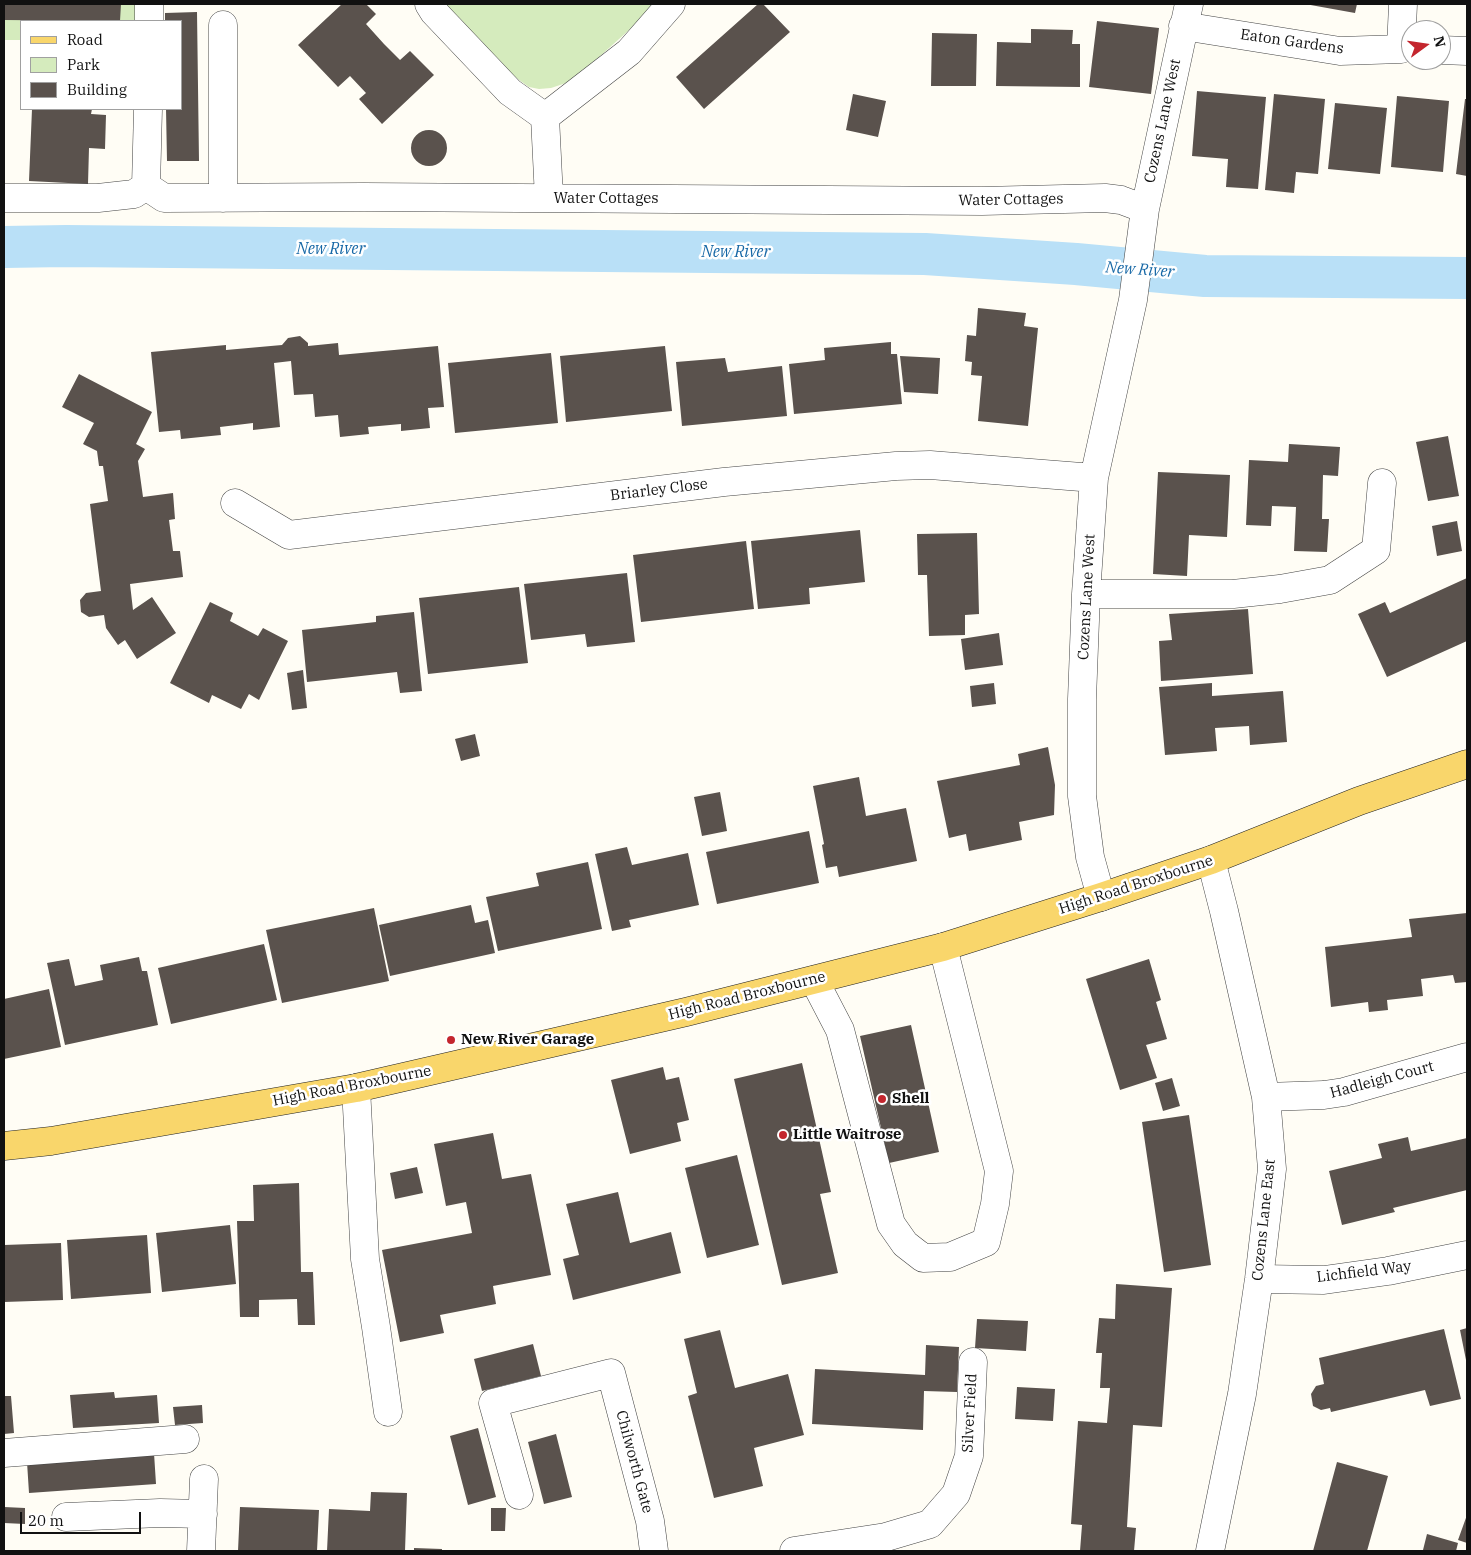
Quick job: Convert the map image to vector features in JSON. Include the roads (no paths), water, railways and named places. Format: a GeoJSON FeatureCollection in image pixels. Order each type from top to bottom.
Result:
{"type":"FeatureCollection","features":[{"type":"Feature","properties":{"kind":"main road","name":"High Road Broxbourne"},"geometry":{"type":"LineString","coordinates":[[4,1146],[50,1141],[356,1088],[686,1012],[943,947],[1211,860],[1359,801],[1467,764]]}},
{"type":"Feature","properties":{"kind":"street"},"geometry":{"type":"LineString","coordinates":[[428,4],[510,92],[545,117]]}},
{"type":"Feature","properties":{"kind":"street"},"geometry":{"type":"LineString","coordinates":[[545,117],[629,52],[671,4]]}},
{"type":"Feature","properties":{"kind":"street","name":"Eaton Gardens"},"geometry":{"type":"LineString","coordinates":[[1403,4],[1404,20]]}},
{"type":"Feature","properties":{"kind":"street","name":"Eaton Gardens"},"geometry":{"type":"LineString","coordinates":[[1186,15],[1340,51],[1401,49]]}},
{"type":"Feature","properties":{"kind":"street","name":"Cozens Lane West"},"geometry":{"type":"LineString","coordinates":[[1101,897],[1090,856],[1082,796],[1082,699],[1086,594],[1094,478],[1133,300],[1142,239],[1144,210],[1186,15]]}},
{"type":"Feature","properties":{"kind":"street"},"geometry":{"type":"LineString","coordinates":[[223,25],[223,198]]}},
{"type":"Feature","properties":{"kind":"street"},"geometry":{"type":"LineString","coordinates":[[1451,50],[1467,51]]}},
{"type":"Feature","properties":{"kind":"street"},"geometry":{"type":"LineString","coordinates":[[4,198],[107,197],[134,194],[146,186],[148,110]]}},
{"type":"Feature","properties":{"kind":"street"},"geometry":{"type":"LineString","coordinates":[[545,117],[549,198]]}},
{"type":"Feature","properties":{"kind":"street","name":"Water Cottages"},"geometry":{"type":"LineString","coordinates":[[146,186],[164,198],[549,198],[982,202],[1105,198],[1121,200],[1144,210]]}},
{"type":"Feature","properties":{"kind":"street","name":"Briarley Close"},"geometry":{"type":"LineString","coordinates":[[235,503],[289,535],[714,483],[896,466],[930,464],[1094,478]]}},
{"type":"Feature","properties":{"kind":"street"},"geometry":{"type":"LineString","coordinates":[[1086,594],[1233,594],[1280,589],[1330,580],[1376,550],[1382,483]]}},
{"type":"Feature","properties":{"kind":"street","name":"Cozens Lane East"},"geometry":{"type":"LineString","coordinates":[[1210,1551],[1242,1394],[1259,1279],[1272,1169],[1266,1097],[1211,860]]}},
{"type":"Feature","properties":{"kind":"street"},"geometry":{"type":"LineString","coordinates":[[814,980],[840,1030],[891,1224],[904,1244],[923,1258],[950,1256],[986,1242],[995,1204],[999,1171],[943,947]]}},
{"type":"Feature","properties":{"kind":"street","name":"Hadleigh Court"},"geometry":{"type":"LineString","coordinates":[[1266,1097],[1324,1095],[1344,1092],[1467,1057]]}},
{"type":"Feature","properties":{"kind":"street"},"geometry":{"type":"LineString","coordinates":[[356,1088],[365,1259],[388,1412]]}},
{"type":"Feature","properties":{"kind":"street","name":"Lichfield Way"},"geometry":{"type":"LineString","coordinates":[[1259,1279],[1324,1280],[1388,1271],[1467,1256]]}},
{"type":"Feature","properties":{"kind":"street","name":"Silver Field"},"geometry":{"type":"LineString","coordinates":[[794,1551],[886,1537],[930,1524],[956,1494],[968,1456],[973,1362]]}},
{"type":"Feature","properties":{"kind":"street","name":"Chilworth Gate"},"geometry":{"type":"LineString","coordinates":[[519,1495],[493,1403],[611,1373],[650,1521],[654,1551]]}},
{"type":"Feature","properties":{"kind":"street"},"geometry":{"type":"LineString","coordinates":[[4,1453],[185,1439]]}},
{"type":"Feature","properties":{"kind":"street"},"geometry":{"type":"LineString","coordinates":[[201,1551],[204,1479]]}},
{"type":"Feature","properties":{"kind":"street"},"geometry":{"type":"LineString","coordinates":[[66,1517],[160,1513],[203,1514]]}},
{"type":"Feature","properties":{"kind":"waterway","name":"New River"},"geometry":{"type":"LineString","coordinates":[[4,247],[925,254],[1076,264],[1205,276],[1467,278]]}},
{"type":"Feature","properties":{"kind":"place","name":"New River Garage"},"geometry":{"type":"Point","coordinates":[451,1040]}},
{"type":"Feature","properties":{"kind":"place","name":"Shell"},"geometry":{"type":"Point","coordinates":[882,1099]}},
{"type":"Feature","properties":{"kind":"place","name":"Little Waitrose"},"geometry":{"type":"Point","coordinates":[783,1135]}}]}
